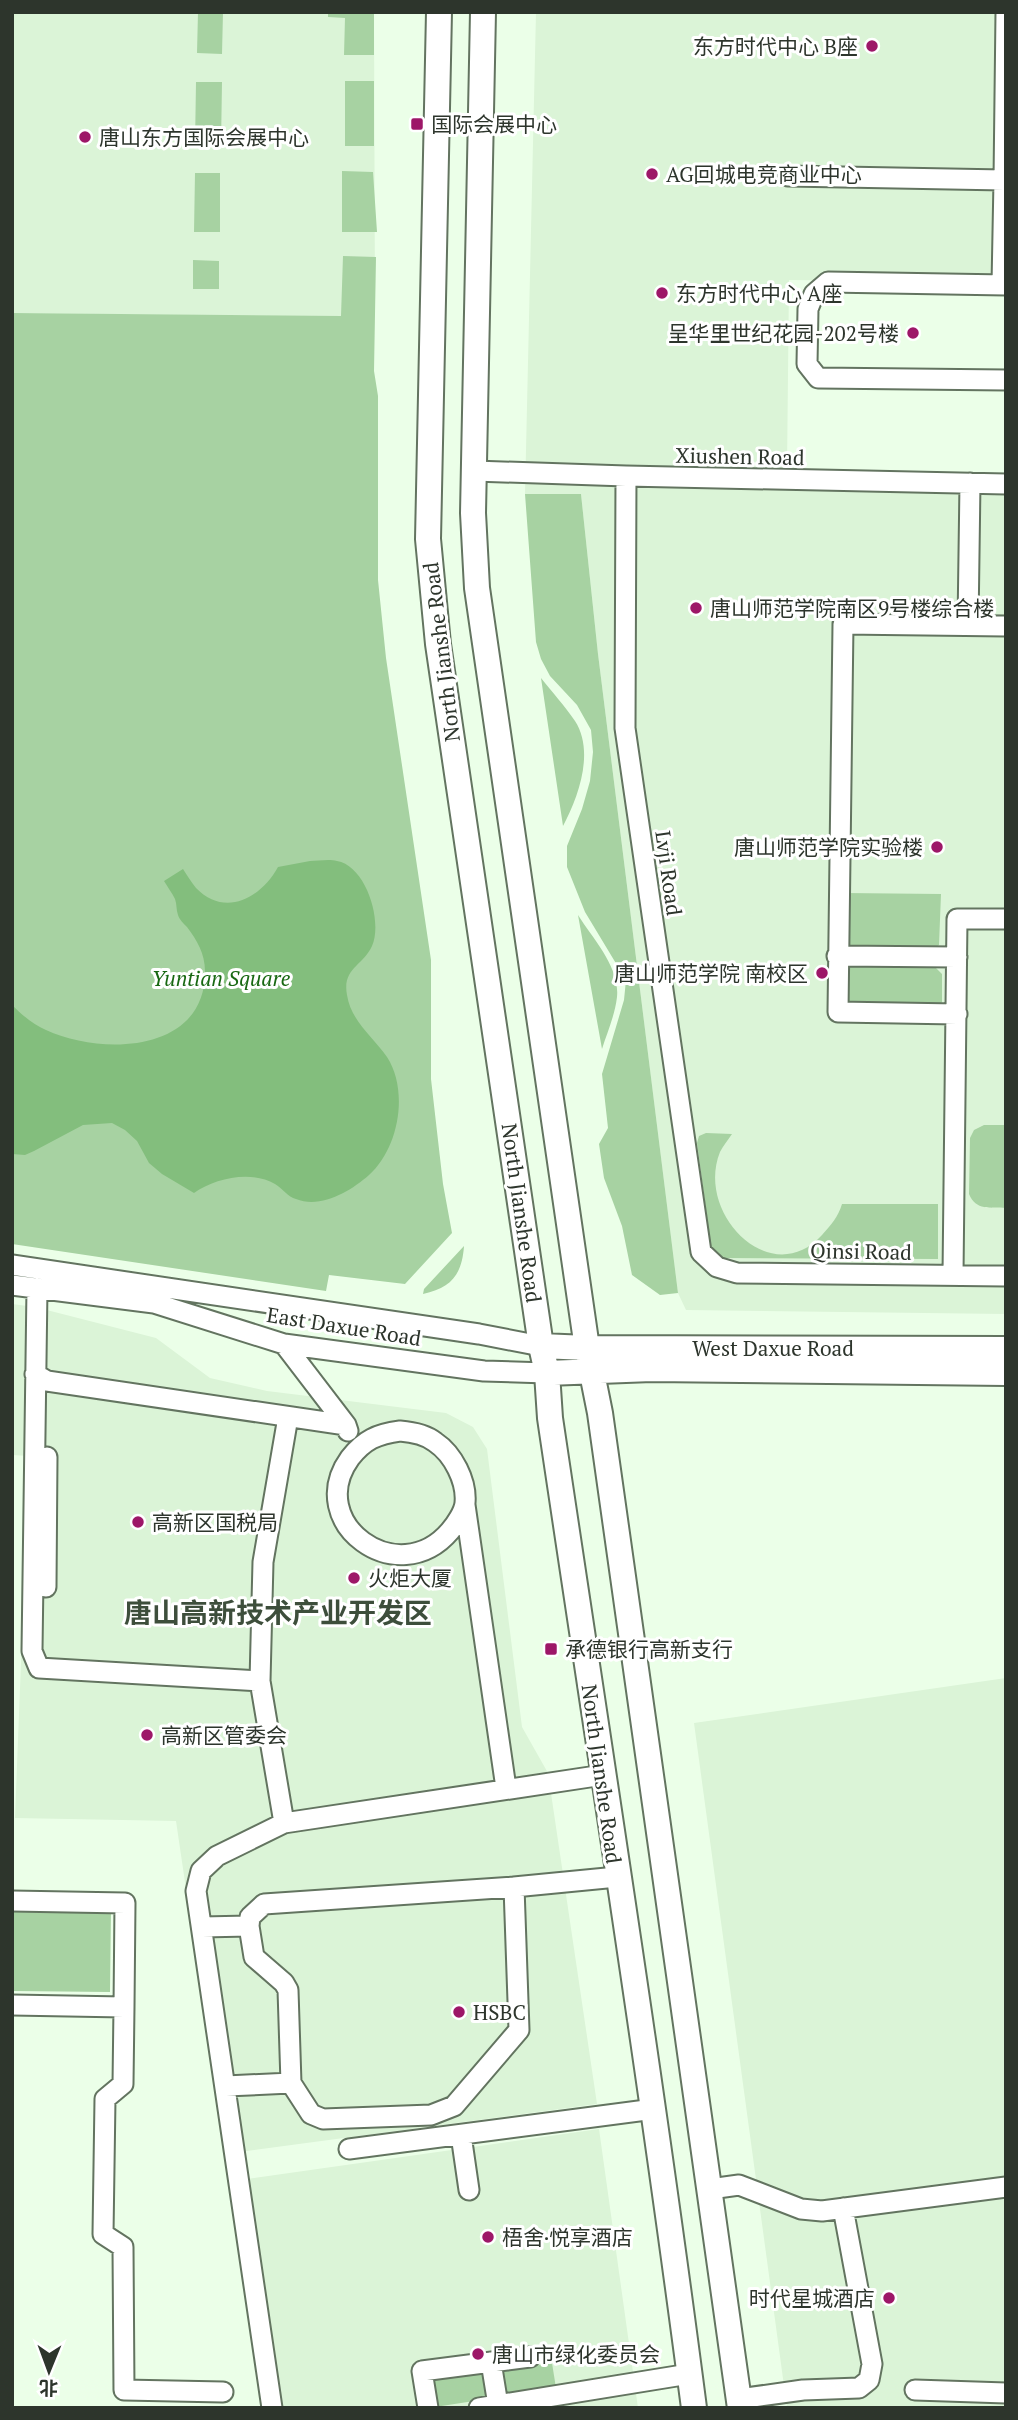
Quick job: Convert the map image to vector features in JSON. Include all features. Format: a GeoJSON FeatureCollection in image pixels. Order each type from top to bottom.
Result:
{"type":"FeatureCollection","features":[{"type":"Feature","properties":{"kind":"main road","name":"North Jianshe Road"},"geometry":{"type":"LineString","coordinates":[[439,12],[428,539],[432,591],[547,1373],[551,1418],[617,1877],[654,2109],[694,2408]]}},
{"type":"Feature","properties":{"kind":"main road","name":"North Jianshe Road"},"geometry":{"type":"LineString","coordinates":[[483,12],[474,471],[474,546],[482,633],[590,1360],[739,2403]]}},
{"type":"Feature","properties":{"kind":"main road","name":"West Daxue Road"},"geometry":{"type":"LineString","coordinates":[[541,1346],[590,1360],[652,1368],[1006,1373]]}},
{"type":"Feature","properties":{"kind":"main road","name":"West Daxue Road"},"geometry":{"type":"LineString","coordinates":[[547,1373],[590,1360],[1006,1349]]}},
{"type":"Feature","properties":{"kind":"street"},"geometry":{"type":"LineString","coordinates":[[1006,12],[1004,285],[828,282],[814,294],[808,309],[807,364],[818,377],[1006,380]]}},
{"type":"Feature","properties":{"kind":"street"},"geometry":{"type":"LineString","coordinates":[[788,176],[1004,180]]}},
{"type":"Feature","properties":{"kind":"street","name":"Xiushen Road"},"geometry":{"type":"LineString","coordinates":[[474,471],[1006,484]]}},
{"type":"Feature","properties":{"kind":"street","name":"Lvji Road"},"geometry":{"type":"LineString","coordinates":[[626,476],[625,728],[701,1252],[717,1268]]}},
{"type":"Feature","properties":{"kind":"street"},"geometry":{"type":"LineString","coordinates":[[968,625],[970,483]]}},
{"type":"Feature","properties":{"kind":"street"},"geometry":{"type":"LineString","coordinates":[[957,1014],[838,1012],[843,624],[1006,626]]}},
{"type":"Feature","properties":{"kind":"street"},"geometry":{"type":"LineString","coordinates":[[953,1275],[957,919],[1006,919]]}},
{"type":"Feature","properties":{"kind":"street"},"geometry":{"type":"LineString","coordinates":[[837,956],[957,957]]}},
{"type":"Feature","properties":{"kind":"street","name":"East Daxue Road"},"geometry":{"type":"LineString","coordinates":[[12,1265],[479,1334],[541,1346]]}},
{"type":"Feature","properties":{"kind":"street","name":"Qinsi Road"},"geometry":{"type":"LineString","coordinates":[[717,1268],[737,1273],[1006,1276]]}},
{"type":"Feature","properties":{"kind":"street","name":"East Daxue Road"},"geometry":{"type":"LineString","coordinates":[[12,1285],[154,1303],[284,1343],[484,1371],[547,1373]]}},
{"type":"Feature","properties":{"kind":"street"},"geometry":{"type":"LineString","coordinates":[[43,1289],[32,1651],[39,1668],[260,1681]]}},
{"type":"Feature","properties":{"kind":"street"},"geometry":{"type":"LineString","coordinates":[[284,1343],[346,1425],[355,1452]]}},
{"type":"Feature","properties":{"kind":"street"},"geometry":{"type":"LineString","coordinates":[[41,1378],[346,1425]]}},
{"type":"Feature","properties":{"kind":"street"},"geometry":{"type":"LineString","coordinates":[[284,1823],[260,1681],[263,1562],[288,1417]]}},
{"type":"Feature","properties":{"kind":"street"},"geometry":{"type":"LineString","coordinates":[[465,1503],[456,1523],[443,1538],[426,1550],[406,1555],[384,1554],[365,1545],[350,1531],[340,1513],[337,1492],[341,1471],[355,1452],[365,1441],[382,1433],[400,1430],[418,1433],[434,1441],[448,1453],[457,1468],[465,1503],[506,1788]]}},
{"type":"Feature","properties":{"kind":"street"},"geometry":{"type":"LineString","coordinates":[[272,2408],[196,1891],[201,1871],[217,1856],[284,1823],[603,1774]]}},
{"type":"Feature","properties":{"kind":"street"},"geometry":{"type":"LineString","coordinates":[[514,1887],[519,2030],[454,2106],[431,2115],[323,2119],[311,2114],[291,2083],[288,1990],[254,1957],[250,1917],[264,1904],[514,1887],[617,1877]]}},
{"type":"Feature","properties":{"kind":"street"},"geometry":{"type":"LineString","coordinates":[[12,1901],[125,1903],[123,2084],[105,2099],[103,2234],[123,2247],[124,2390],[223,2392]]}},
{"type":"Feature","properties":{"kind":"street"},"geometry":{"type":"LineString","coordinates":[[202,1927],[249,1926]]}},
{"type":"Feature","properties":{"kind":"street"},"geometry":{"type":"LineString","coordinates":[[12,2005],[124,2007]]}},
{"type":"Feature","properties":{"kind":"street"},"geometry":{"type":"LineString","coordinates":[[226,2086],[291,2083]]}},
{"type":"Feature","properties":{"kind":"street"},"geometry":{"type":"LineString","coordinates":[[349,2149],[654,2109]]}},
{"type":"Feature","properties":{"kind":"street"},"geometry":{"type":"LineString","coordinates":[[461,2134],[468,2190]]}},
{"type":"Feature","properties":{"kind":"street"},"geometry":{"type":"LineString","coordinates":[[710,2189],[739,2185],[801,2209],[822,2211],[1006,2187]]}},
{"type":"Feature","properties":{"kind":"street"},"geometry":{"type":"LineString","coordinates":[[739,2403],[803,2390],[859,2388],[869,2380],[872,2364],[843,2208]]}},
{"type":"Feature","properties":{"kind":"street"},"geometry":{"type":"LineString","coordinates":[[428,2408],[422,2371],[530,2357]]}},
{"type":"Feature","properties":{"kind":"street"},"geometry":{"type":"LineString","coordinates":[[491,2362],[488,2406],[690,2374]]}},
{"type":"Feature","properties":{"kind":"street"},"geometry":{"type":"LineString","coordinates":[[915,2390],[1006,2393]]}},
{"type":"Feature","properties":{"kind":"shaded area"},"geometry":{"type":"Polygon","coordinates":[[[12,12],[374,12],[375,317],[12,313],[12,12]]]}},
{"type":"Feature","properties":{"kind":"shaded area","name":"唐山师范学院 南校区"},"geometry":{"type":"Polygon","coordinates":[[[536,12],[997,12],[993,282],[789,280],[787,469],[1006,473],[1006,1314],[686,1310],[678,1293],[598,654],[581,494],[525,494],[536,12]]]}},
{"type":"Feature","properties":{"kind":"shaded area"},"geometry":{"type":"Polygon","coordinates":[[[334,860],[347,865],[364,884],[373,909],[375,935],[372,946],[350,973],[346,986],[347,995],[353,1013],[387,1057],[394,1071],[399,1102],[398,1119],[388,1150],[369,1175],[335,1197],[315,1202],[293,1198],[275,1184],[255,1177],[223,1180],[194,1193],[149,1163],[137,1141],[112,1123],[83,1125],[25,1155],[12,1154],[12,1005],[46,1030],[95,1043],[147,1041],[170,1033],[188,1018],[201,998],[205,971],[200,947],[179,918],[175,899],[164,881],[183,869],[196,888],[207,897],[230,903],[242,900],[262,888],[278,867],[334,860]]]}},
{"type":"Feature","properties":{"kind":"shaded area"},"geometry":{"type":"Polygon","coordinates":[[[12,1304],[35,1307],[156,1338],[210,1378],[267,1391],[446,1413],[473,1427],[487,1449],[522,1727],[548,1773],[597,2104],[225,2154],[176,1821],[15,1818],[29,1456],[12,1455],[12,1304]]]}},
{"type":"Feature","properties":{"kind":"shaded area"},"geometry":{"type":"Polygon","coordinates":[[[1006,1678],[1006,2408],[787,2408],[694,1723],[1006,1678]]]}},
{"type":"Feature","properties":{"kind":"shaded area"},"geometry":{"type":"Polygon","coordinates":[[[599,2129],[638,2408],[280,2408],[247,2179],[599,2129]]]}},
{"type":"Feature","properties":{"kind":"green space"},"geometry":{"type":"Polygon","coordinates":[[[198,12],[223,12],[222,54],[197,53],[198,12]]]}},
{"type":"Feature","properties":{"kind":"green space"},"geometry":{"type":"Polygon","coordinates":[[[328,12],[374,12],[374,55],[344,55],[345,18],[328,17],[328,12]]]}},
{"type":"Feature","properties":{"kind":"green space"},"geometry":{"type":"Polygon","coordinates":[[[345,81],[374,81],[374,146],[345,146],[345,81]]]}},
{"type":"Feature","properties":{"kind":"green space"},"geometry":{"type":"Polygon","coordinates":[[[196,82],[222,82],[221,145],[195,145],[196,82]]]}},
{"type":"Feature","properties":{"kind":"green space"},"geometry":{"type":"Polygon","coordinates":[[[342,171],[373,172],[377,232],[342,232],[342,171]]]}},
{"type":"Feature","properties":{"kind":"green space"},"geometry":{"type":"Polygon","coordinates":[[[195,173],[220,173],[220,232],[194,232],[195,173]]]}},
{"type":"Feature","properties":{"kind":"green space","name":"Yuntian Square"},"geometry":{"type":"Polygon","coordinates":[[[343,256],[376,257],[374,371],[378,396],[378,580],[386,658],[431,960],[431,1079],[443,1184],[452,1233],[405,1284],[329,1275],[326,1291],[12,1244],[12,313],[341,316],[343,256]]]}},
{"type":"Feature","properties":{"kind":"green space"},"geometry":{"type":"Polygon","coordinates":[[[193,260],[219,261],[219,289],[193,289],[193,260]]]}},
{"type":"Feature","properties":{"kind":"green space"},"geometry":{"type":"Polygon","coordinates":[[[525,494],[581,494],[598,654],[678,1293],[660,1295],[632,1275],[622,1226],[604,1178],[599,1144],[608,1128],[602,1074],[624,1000],[626,980],[585,912],[567,867],[567,846],[590,781],[593,752],[591,730],[577,705],[550,676],[536,642],[525,494]]]}},
{"type":"Feature","properties":{"kind":"green space"},"geometry":{"type":"Polygon","coordinates":[[[541,678],[575,721],[584,747],[579,789],[563,826],[541,678]]]}},
{"type":"Feature","properties":{"kind":"green space"},"geometry":{"type":"Polygon","coordinates":[[[844,893],[941,894],[939,945],[935,949],[849,947],[844,943],[844,893]]]}},
{"type":"Feature","properties":{"kind":"green space"},"geometry":{"type":"Polygon","coordinates":[[[578,915],[610,964],[617,986],[615,1010],[602,1049],[578,915]]]}},
{"type":"Feature","properties":{"kind":"green space"},"geometry":{"type":"Polygon","coordinates":[[[846,965],[935,967],[942,974],[942,1002],[939,1007],[848,1006],[844,1002],[846,965]]]}},
{"type":"Feature","properties":{"kind":"green space"},"geometry":{"type":"Polygon","coordinates":[[[984,1125],[1006,1125],[1006,1208],[980,1206],[969,1194],[970,1138],[974,1130],[984,1125]]]}},
{"type":"Feature","properties":{"kind":"green space"},"geometry":{"type":"Polygon","coordinates":[[[706,1133],[732,1134],[720,1152],[715,1176],[718,1199],[728,1220],[743,1238],[761,1250],[781,1254],[802,1250],[822,1235],[842,1204],[938,1204],[938,1259],[720,1258],[711,1247],[697,1143],[699,1136],[706,1133]]]}},
{"type":"Feature","properties":{"kind":"green space"},"geometry":{"type":"Polygon","coordinates":[[[464,1246],[461,1265],[453,1279],[441,1288],[423,1294],[424,1289],[464,1246]]]}},
{"type":"Feature","properties":{"kind":"green space"},"geometry":{"type":"Polygon","coordinates":[[[12,1907],[111,1908],[110,1992],[12,1991],[12,1907]]]}},
{"type":"Feature","properties":{"kind":"green space"},"geometry":{"type":"Polygon","coordinates":[[[552,2363],[556,2388],[506,2395],[502,2370],[552,2363]]]}},
{"type":"Feature","properties":{"kind":"green space"},"geometry":{"type":"Polygon","coordinates":[[[483,2373],[487,2399],[435,2407],[431,2380],[483,2373]]]}},
{"type":"Feature","properties":{"kind":"place","name":"东方时代中心 B座"},"geometry":{"type":"Point","coordinates":[872,46]}},
{"type":"Feature","properties":{"kind":"place","name":"国际会展中心"},"geometry":{"type":"Point","coordinates":[417,124]}},
{"type":"Feature","properties":{"kind":"place","name":"唐山东方国际会展中心"},"geometry":{"type":"Point","coordinates":[85,137]}},
{"type":"Feature","properties":{"kind":"place","name":"AG回城电竞商业中心"},"geometry":{"type":"Point","coordinates":[652,174]}},
{"type":"Feature","properties":{"kind":"place","name":"东方时代中心 A座"},"geometry":{"type":"Point","coordinates":[662,293]}},
{"type":"Feature","properties":{"kind":"place","name":"呈华里世纪花园-202号楼"},"geometry":{"type":"Point","coordinates":[913,333]}},
{"type":"Feature","properties":{"kind":"place","name":"唐山师范学院南区9号楼综合楼"},"geometry":{"type":"Point","coordinates":[696,608]}},
{"type":"Feature","properties":{"kind":"place","name":"唐山师范学院实验楼"},"geometry":{"type":"Point","coordinates":[937,847]}},
{"type":"Feature","properties":{"kind":"place","name":"唐山师范学院 南校区"},"geometry":{"type":"Point","coordinates":[822,973]}},
{"type":"Feature","properties":{"kind":"place","name":"高新区国税局"},"geometry":{"type":"Point","coordinates":[138,1522]}},
{"type":"Feature","properties":{"kind":"place","name":"火炬大厦"},"geometry":{"type":"Point","coordinates":[354,1578]}},
{"type":"Feature","properties":{"kind":"place","name":"承德银行高新支行"},"geometry":{"type":"Point","coordinates":[551,1649]}},
{"type":"Feature","properties":{"kind":"place","name":"高新区管委会"},"geometry":{"type":"Point","coordinates":[147,1735]}},
{"type":"Feature","properties":{"kind":"place","name":"HSBC"},"geometry":{"type":"Point","coordinates":[459,2012]}},
{"type":"Feature","properties":{"kind":"place","name":"梧舍·悦享酒店"},"geometry":{"type":"Point","coordinates":[488,2237]}},
{"type":"Feature","properties":{"kind":"place","name":"时代星城酒店"},"geometry":{"type":"Point","coordinates":[889,2298]}},
{"type":"Feature","properties":{"kind":"place","name":"唐山市绿化委员会"},"geometry":{"type":"Point","coordinates":[478,2354]}},
{"type":"Feature","properties":{"kind":"district","name":"唐山高新技术产业开发区"},"geometry":{"type":"Point","coordinates":[278,1612]}}]}
